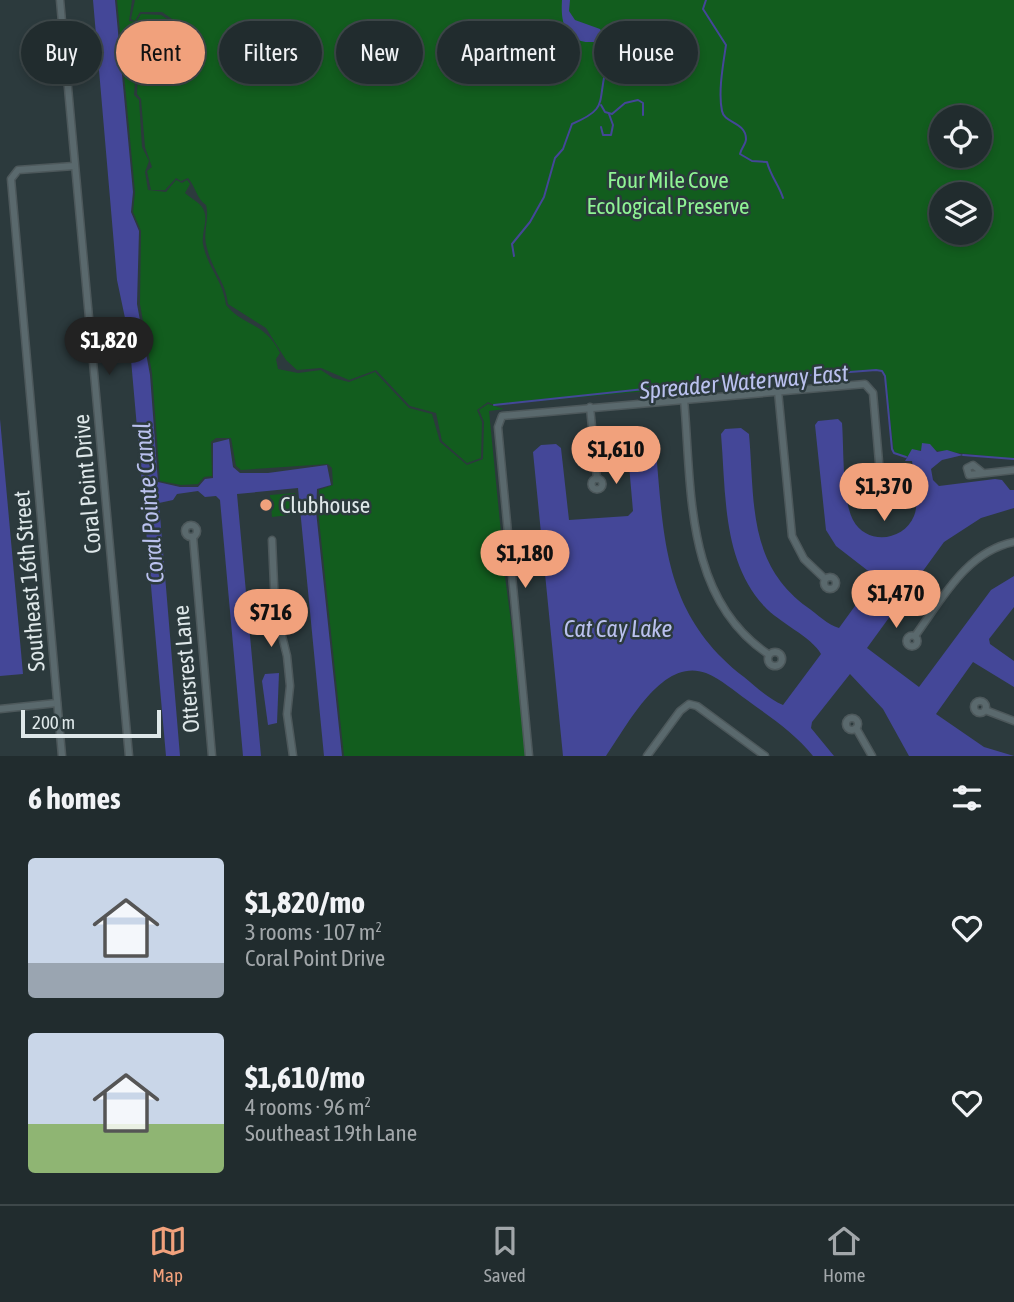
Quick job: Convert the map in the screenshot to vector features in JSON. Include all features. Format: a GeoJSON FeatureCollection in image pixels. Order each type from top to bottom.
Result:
{"type":"FeatureCollection","features":[{"type":"Feature","properties":{"kind":"street","name":"Coral Point Drive"},"geometry":{"type":"LineString","coordinates":[[60,0],[129,756]]}},
{"type":"Feature","properties":{"kind":"street","name":"Southeast 16th Street"},"geometry":{"type":"LineString","coordinates":[[62,756],[11,179],[18,170],[74,166]]}},
{"type":"Feature","properties":{"kind":"street"},"geometry":{"type":"LineString","coordinates":[[529,756],[521,697],[499,420],[507,415],[590,407],[868,385],[873,393],[882,496]]}},
{"type":"Feature","properties":{"kind":"street"},"geometry":{"type":"LineString","coordinates":[[778,391],[792,536],[804,559],[825,579]]}},
{"type":"Feature","properties":{"kind":"street"},"geometry":{"type":"LineString","coordinates":[[684,399],[702,563],[726,612],[747,637],[768,654]]}},
{"type":"Feature","properties":{"kind":"street"},"geometry":{"type":"LineString","coordinates":[[590,407],[597,479]]}},
{"type":"Feature","properties":{"kind":"street"},"geometry":{"type":"LineString","coordinates":[[983,473],[1014,470]]}},
{"type":"Feature","properties":{"kind":"street","name":"Ottersrest Lane"},"geometry":{"type":"LineString","coordinates":[[193,537],[212,756]]}},
{"type":"Feature","properties":{"kind":"street"},"geometry":{"type":"LineString","coordinates":[[272,540],[275,608],[287,656],[290,688],[287,714],[293,756]]}},
{"type":"Feature","properties":{"kind":"street"},"geometry":{"type":"LineString","coordinates":[[915,636],[968,566],[991,549],[1014,542]]}},
{"type":"Feature","properties":{"kind":"street"},"geometry":{"type":"LineString","coordinates":[[0,709],[57,703]]}},
{"type":"Feature","properties":{"kind":"street"},"geometry":{"type":"LineString","coordinates":[[650,755],[680,710],[689,704],[697,706],[765,756]]}},
{"type":"Feature","properties":{"kind":"street"},"geometry":{"type":"LineString","coordinates":[[985,710],[1014,721]]}},
{"type":"Feature","properties":{"kind":"street"},"geometry":{"type":"LineString","coordinates":[[856,728],[872,756]]}},
{"type":"Feature","properties":{"kind":"green space"},"geometry":{"type":"Polygon","coordinates":[[[117,0],[132,0],[129,21],[119,21],[117,0]]]}},
{"type":"Feature","properties":{"kind":"green space","name":"Four Mile Cove Ecological Preserve"},"geometry":{"type":"Polygon","coordinates":[[[135,0],[1014,0],[1014,459],[923,449],[906,457],[894,453],[885,376],[882,371],[876,370],[494,405],[488,402],[477,410],[482,422],[481,458],[467,463],[442,441],[436,413],[410,406],[376,370],[349,380],[321,368],[297,370],[286,360],[266,328],[228,304],[225,289],[209,256],[206,242],[206,205],[193,185],[188,178],[181,181],[176,178],[165,190],[151,190],[147,171],[152,167],[145,147],[141,99],[137,94],[137,84],[205,84],[205,21],[175,21],[162,12],[140,12],[135,21],[131,19],[135,0]]]}},
{"type":"Feature","properties":{"kind":"green space"},"geometry":{"type":"Polygon","coordinates":[[[141,14],[161,15],[170,21],[137,21],[141,14]]]}},
{"type":"Feature","properties":{"kind":"green space"},"geometry":{"type":"Polygon","coordinates":[[[125,84],[135,84],[134,95],[139,100],[142,147],[149,161],[145,172],[148,190],[166,192],[176,180],[182,183],[187,180],[190,184],[185,193],[199,203],[204,212],[203,244],[208,261],[222,288],[226,305],[261,330],[274,343],[280,353],[276,359],[278,369],[298,373],[321,370],[333,378],[349,382],[375,372],[409,408],[432,414],[440,442],[467,465],[483,459],[484,422],[479,410],[488,404],[504,409],[489,411],[501,533],[499,553],[503,562],[529,756],[344,756],[318,510],[319,490],[333,485],[332,468],[328,464],[241,470],[236,466],[231,438],[216,438],[211,442],[212,476],[204,477],[198,484],[181,485],[160,481],[152,373],[140,304],[141,231],[133,212],[135,192],[125,84]]]}},
{"type":"Feature","properties":{"kind":"green space"},"geometry":{"type":"Polygon","coordinates":[[[295,493],[297,514],[272,517],[270,495],[295,493]]]}},
{"type":"Feature","properties":{"kind":"water","name":"Coral Pointe Canal"},"geometry":{"type":"Polygon","coordinates":[[[93,0],[115,0],[116,84],[123,84],[133,192],[131,212],[139,231],[137,304],[150,375],[158,482],[180,487],[198,487],[205,479],[213,478],[213,443],[229,439],[233,467],[240,473],[268,473],[327,465],[331,485],[317,489],[316,511],[342,756],[324,756],[298,488],[237,494],[261,756],[243,756],[220,500],[216,496],[205,497],[198,491],[177,494],[173,500],[159,503],[180,756],[166,756],[129,337],[117,280],[100,84],[102,21],[95,21],[93,0]]]}},
{"type":"Feature","properties":{"kind":"water"},"geometry":{"type":"Polygon","coordinates":[[[562,0],[570,0],[569,11],[578,21],[564,21],[562,0]]]}},
{"type":"Feature","properties":{"kind":"water"},"geometry":{"type":"Polygon","coordinates":[[[580,22],[594,27],[594,42],[581,41],[580,22]]]}},
{"type":"Feature","properties":{"kind":"water"},"geometry":{"type":"Polygon","coordinates":[[[0,419],[23,674],[0,676],[0,419]]]}},
{"type":"Feature","properties":{"kind":"water","name":"Cat Cay Lake"},"geometry":{"type":"Polygon","coordinates":[[[838,419],[842,423],[849,511],[859,528],[867,534],[876,537],[894,535],[902,531],[914,516],[917,496],[912,461],[905,461],[912,449],[921,451],[922,443],[930,444],[937,452],[947,450],[963,455],[942,460],[931,469],[933,480],[939,486],[995,479],[1002,480],[1010,490],[1014,490],[1014,508],[981,518],[944,542],[867,648],[919,687],[991,590],[1014,576],[1014,607],[989,639],[990,644],[1014,661],[1014,687],[973,662],[936,714],[984,747],[1014,756],[909,756],[883,709],[850,674],[812,722],[811,728],[834,756],[813,756],[782,726],[722,682],[706,673],[690,670],[675,675],[647,697],[606,756],[563,756],[533,452],[541,445],[556,444],[561,448],[569,520],[628,516],[633,511],[627,442],[631,438],[650,436],[655,440],[665,540],[682,599],[696,626],[717,652],[758,689],[783,705],[821,654],[764,606],[750,588],[740,568],[729,525],[721,434],[725,429],[741,428],[749,434],[754,507],[764,551],[773,571],[788,590],[807,607],[839,628],[876,577],[836,546],[826,530],[815,425],[818,421],[838,419]]]}},
{"type":"Feature","properties":{"kind":"water"},"geometry":{"type":"Polygon","coordinates":[[[279,673],[277,723],[268,725],[262,681],[265,674],[279,673]]]}},
{"type":"Feature","properties":{"kind":"waterway"},"geometry":{"type":"LineString","coordinates":[[706,0],[703,9],[726,45],[722,70],[722,111],[745,133],[746,141],[740,154],[752,161],[767,162],[783,198]]}},
{"type":"Feature","properties":{"kind":"waterway"},"geometry":{"type":"LineString","coordinates":[[514,256],[512,244],[530,222],[544,197],[555,158],[563,149],[572,124],[596,109],[603,84]]}},
{"type":"Feature","properties":{"kind":"waterway"},"geometry":{"type":"LineString","coordinates":[[601,105],[605,112],[612,114],[625,103],[638,100],[643,103],[643,115]]}},
{"type":"Feature","properties":{"kind":"waterway"},"geometry":{"type":"LineString","coordinates":[[601,127],[603,135],[611,135],[613,125],[609,114]]}},
{"type":"Feature","properties":{"kind":"waterway","name":"Spreader Waterway East"},"geometry":{"type":"LineString","coordinates":[[494,405],[682,385],[876,370],[882,371],[885,376],[892,449],[894,453],[906,457]]}},
{"type":"Feature","properties":{"kind":"waterway","name":"Spreader Waterway East"},"geometry":{"type":"LineString","coordinates":[[963,455],[1014,459]]}},
{"type":"Feature","properties":{"kind":"place","name":"Clubhouse"},"geometry":{"type":"Point","coordinates":[266,505]}}]}
